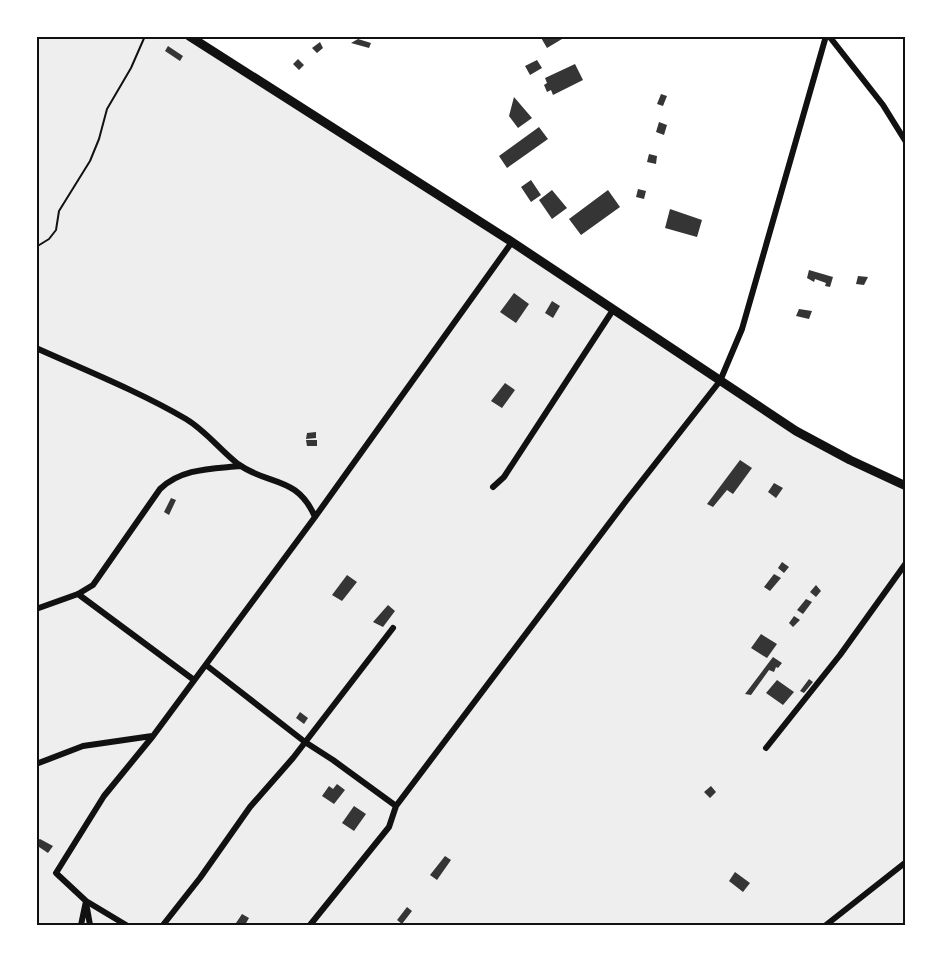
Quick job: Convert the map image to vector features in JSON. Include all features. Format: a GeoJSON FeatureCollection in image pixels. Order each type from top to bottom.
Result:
{"type":"FeatureCollection","features":[{"type":"Feature","properties":{"kind":"main road"},"geometry":{"type":"LineString","coordinates":[[189,36],[512,242],[814,441],[906,486]]}},
{"type":"Feature","properties":{"kind":"street"},"geometry":{"type":"LineString","coordinates":[[827,36],[883,105],[906,142]]}},
{"type":"Feature","properties":{"kind":"street"},"geometry":{"type":"LineString","coordinates":[[310,925],[389,827],[396,806],[626,501],[720,381],[742,328],[798,129],[827,36]]}},
{"type":"Feature","properties":{"kind":"street"},"geometry":{"type":"LineString","coordinates":[[126,925],[86,901],[56,873],[104,796],[153,736],[315,517],[512,242]]}},
{"type":"Feature","properties":{"kind":"street"},"geometry":{"type":"LineString","coordinates":[[493,487],[504,477],[613,310]]}},
{"type":"Feature","properties":{"kind":"street"},"geometry":{"type":"LineString","coordinates":[[36,348],[185,419],[240,466],[298,491],[310,506],[315,517]]}},
{"type":"Feature","properties":{"kind":"street"},"geometry":{"type":"LineString","coordinates":[[36,609],[78,594],[93,585],[166,483],[189,472],[240,466]]}},
{"type":"Feature","properties":{"kind":"street"},"geometry":{"type":"LineString","coordinates":[[766,748],[840,655],[906,563]]}},
{"type":"Feature","properties":{"kind":"street"},"geometry":{"type":"LineString","coordinates":[[78,594],[194,680]]}},
{"type":"Feature","properties":{"kind":"street"},"geometry":{"type":"LineString","coordinates":[[163,925],[200,878],[249,807],[305,742],[393,628]]}},
{"type":"Feature","properties":{"kind":"street"},"geometry":{"type":"LineString","coordinates":[[206,665],[305,742],[396,806]]}},
{"type":"Feature","properties":{"kind":"street"},"geometry":{"type":"LineString","coordinates":[[36,764],[83,746],[153,736]]}},
{"type":"Feature","properties":{"kind":"street"},"geometry":{"type":"LineString","coordinates":[[826,925],[906,862]]}},
{"type":"Feature","properties":{"kind":"street"},"geometry":{"type":"LineString","coordinates":[[81,925],[86,901]]}},
{"type":"Feature","properties":{"kind":"street"},"geometry":{"type":"LineString","coordinates":[[86,901],[90,925]]}},
{"type":"Feature","properties":{"kind":"path"},"geometry":{"type":"LineString","coordinates":[[36,247],[49,239],[56,230],[59,211],[90,161],[107,109],[131,68],[145,36]]}},
{"type":"Feature","properties":{"kind":"shaded area"},"geometry":{"type":"Polygon","coordinates":[[[36,36],[189,36],[796,431],[906,486],[906,925],[36,925],[36,36]]]}},
{"type":"Feature","properties":{"kind":"building"},"geometry":{"type":"Polygon","coordinates":[[[540,36],[567,36],[547,48],[540,36]]]}},
{"type":"Feature","properties":{"kind":"building"},"geometry":{"type":"Polygon","coordinates":[[[358,39],[371,43],[369,48],[351,43],[358,39]]]}},
{"type":"Feature","properties":{"kind":"building"},"geometry":{"type":"Polygon","coordinates":[[[320,42],[323,48],[317,53],[312,48],[320,42]]]}},
{"type":"Feature","properties":{"kind":"building"},"geometry":{"type":"Polygon","coordinates":[[[168,46],[183,56],[180,61],[165,51],[168,46]]]}},
{"type":"Feature","properties":{"kind":"building"},"geometry":{"type":"Polygon","coordinates":[[[298,59],[304,65],[299,70],[293,64],[298,59]]]}},
{"type":"Feature","properties":{"kind":"building"},"geometry":{"type":"Polygon","coordinates":[[[537,60],[542,68],[530,75],[525,66],[537,60]]]}},
{"type":"Feature","properties":{"kind":"building"},"geometry":{"type":"Polygon","coordinates":[[[575,64],[583,80],[553,95],[551,90],[547,92],[544,85],[547,83],[545,78],[575,64]]]}},
{"type":"Feature","properties":{"kind":"building"},"geometry":{"type":"Polygon","coordinates":[[[661,94],[667,96],[663,106],[657,104],[661,94]]]}},
{"type":"Feature","properties":{"kind":"building"},"geometry":{"type":"Polygon","coordinates":[[[514,97],[532,118],[518,128],[509,116],[514,97]]]}},
{"type":"Feature","properties":{"kind":"building"},"geometry":{"type":"Polygon","coordinates":[[[659,122],[667,125],[664,135],[656,132],[659,122]]]}},
{"type":"Feature","properties":{"kind":"building"},"geometry":{"type":"Polygon","coordinates":[[[539,127],[548,139],[507,168],[499,156],[539,127]]]}},
{"type":"Feature","properties":{"kind":"building"},"geometry":{"type":"Polygon","coordinates":[[[649,154],[657,156],[656,164],[647,162],[649,154]]]}},
{"type":"Feature","properties":{"kind":"building"},"geometry":{"type":"Polygon","coordinates":[[[531,180],[541,195],[531,202],[521,187],[531,180]]]}},
{"type":"Feature","properties":{"kind":"building"},"geometry":{"type":"Polygon","coordinates":[[[638,189],[646,191],[644,199],[636,197],[638,189]]]}},
{"type":"Feature","properties":{"kind":"building"},"geometry":{"type":"Polygon","coordinates":[[[552,190],[567,208],[552,219],[539,200],[552,190]]]}},
{"type":"Feature","properties":{"kind":"building"},"geometry":{"type":"Polygon","coordinates":[[[608,190],[620,207],[581,235],[569,219],[608,190]]]}},
{"type":"Feature","properties":{"kind":"building"},"geometry":{"type":"Polygon","coordinates":[[[670,209],[702,220],[697,237],[665,228],[670,209]]]}},
{"type":"Feature","properties":{"kind":"building"},"geometry":{"type":"Polygon","coordinates":[[[809,270],[833,277],[830,287],[825,286],[826,283],[815,279],[814,282],[807,278],[809,270]]]}},
{"type":"Feature","properties":{"kind":"building"},"geometry":{"type":"Polygon","coordinates":[[[858,276],[868,277],[864,285],[856,284],[858,276]]]}},
{"type":"Feature","properties":{"kind":"building"},"geometry":{"type":"Polygon","coordinates":[[[514,293],[529,304],[516,323],[500,312],[514,293]]]}},
{"type":"Feature","properties":{"kind":"building"},"geometry":{"type":"Polygon","coordinates":[[[552,301],[560,306],[553,318],[545,313],[552,301]]]}},
{"type":"Feature","properties":{"kind":"building"},"geometry":{"type":"Polygon","coordinates":[[[799,309],[812,311],[809,319],[796,316],[799,309]]]}},
{"type":"Feature","properties":{"kind":"building"},"geometry":{"type":"Polygon","coordinates":[[[505,383],[515,390],[502,408],[491,401],[505,383]]]}},
{"type":"Feature","properties":{"kind":"building"},"geometry":{"type":"Polygon","coordinates":[[[316,432],[316,438],[306,439],[307,433],[316,432]]]}},
{"type":"Feature","properties":{"kind":"building"},"geometry":{"type":"Polygon","coordinates":[[[306,440],[317,440],[317,446],[307,446],[306,440]]]}},
{"type":"Feature","properties":{"kind":"building"},"geometry":{"type":"Polygon","coordinates":[[[740,460],[752,468],[733,494],[727,490],[713,507],[707,504],[740,460]]]}},
{"type":"Feature","properties":{"kind":"building"},"geometry":{"type":"Polygon","coordinates":[[[774,483],[783,488],[776,498],[768,492],[774,483]]]}},
{"type":"Feature","properties":{"kind":"building"},"geometry":{"type":"Polygon","coordinates":[[[171,498],[176,500],[169,515],[164,512],[171,498]]]}},
{"type":"Feature","properties":{"kind":"building"},"geometry":{"type":"Polygon","coordinates":[[[782,562],[789,567],[784,573],[778,568],[782,562]]]}},
{"type":"Feature","properties":{"kind":"building"},"geometry":{"type":"Polygon","coordinates":[[[774,574],[781,578],[770,591],[764,587],[774,574]]]}},
{"type":"Feature","properties":{"kind":"building"},"geometry":{"type":"Polygon","coordinates":[[[347,575],[357,582],[342,601],[332,595],[347,575]]]}},
{"type":"Feature","properties":{"kind":"building"},"geometry":{"type":"Polygon","coordinates":[[[816,585],[821,591],[816,597],[810,592],[816,585]]]}},
{"type":"Feature","properties":{"kind":"building"},"geometry":{"type":"Polygon","coordinates":[[[806,599],[812,602],[803,614],[797,610],[806,599]]]}},
{"type":"Feature","properties":{"kind":"building"},"geometry":{"type":"Polygon","coordinates":[[[388,605],[395,611],[383,627],[373,622],[388,605]]]}},
{"type":"Feature","properties":{"kind":"building"},"geometry":{"type":"Polygon","coordinates":[[[794,616],[800,620],[793,627],[789,623],[794,616]]]}},
{"type":"Feature","properties":{"kind":"building"},"geometry":{"type":"Polygon","coordinates":[[[761,634],[777,644],[767,658],[751,648],[761,634]]]}},
{"type":"Feature","properties":{"kind":"building"},"geometry":{"type":"Polygon","coordinates":[[[773,657],[782,663],[778,668],[776,667],[774,672],[769,670],[751,695],[745,694],[773,657]]]}},
{"type":"Feature","properties":{"kind":"building"},"geometry":{"type":"Polygon","coordinates":[[[809,679],[813,682],[804,693],[800,691],[809,679]]]}},
{"type":"Feature","properties":{"kind":"building"},"geometry":{"type":"Polygon","coordinates":[[[777,680],[794,692],[783,705],[766,693],[777,680]]]}},
{"type":"Feature","properties":{"kind":"building"},"geometry":{"type":"Polygon","coordinates":[[[300,712],[308,718],[304,724],[296,718],[300,712]]]}},
{"type":"Feature","properties":{"kind":"building"},"geometry":{"type":"Polygon","coordinates":[[[337,784],[345,790],[334,804],[322,796],[329,786],[333,789],[337,784]]]}},
{"type":"Feature","properties":{"kind":"building"},"geometry":{"type":"Polygon","coordinates":[[[711,786],[716,792],[710,798],[704,792],[711,786]]]}},
{"type":"Feature","properties":{"kind":"building"},"geometry":{"type":"Polygon","coordinates":[[[354,806],[366,814],[354,831],[342,823],[354,806]]]}},
{"type":"Feature","properties":{"kind":"building"},"geometry":{"type":"Polygon","coordinates":[[[40,839],[53,846],[48,853],[36,845],[40,839]]]}},
{"type":"Feature","properties":{"kind":"building"},"geometry":{"type":"Polygon","coordinates":[[[445,856],[451,860],[437,880],[430,875],[445,856]]]}},
{"type":"Feature","properties":{"kind":"building"},"geometry":{"type":"Polygon","coordinates":[[[735,872],[750,883],[743,892],[729,881],[735,872]]]}},
{"type":"Feature","properties":{"kind":"building"},"geometry":{"type":"Polygon","coordinates":[[[407,907],[412,911],[402,924],[397,920],[407,907]]]}},
{"type":"Feature","properties":{"kind":"building"},"geometry":{"type":"Polygon","coordinates":[[[242,914],[249,918],[245,925],[236,923],[242,914]]]}}]}
